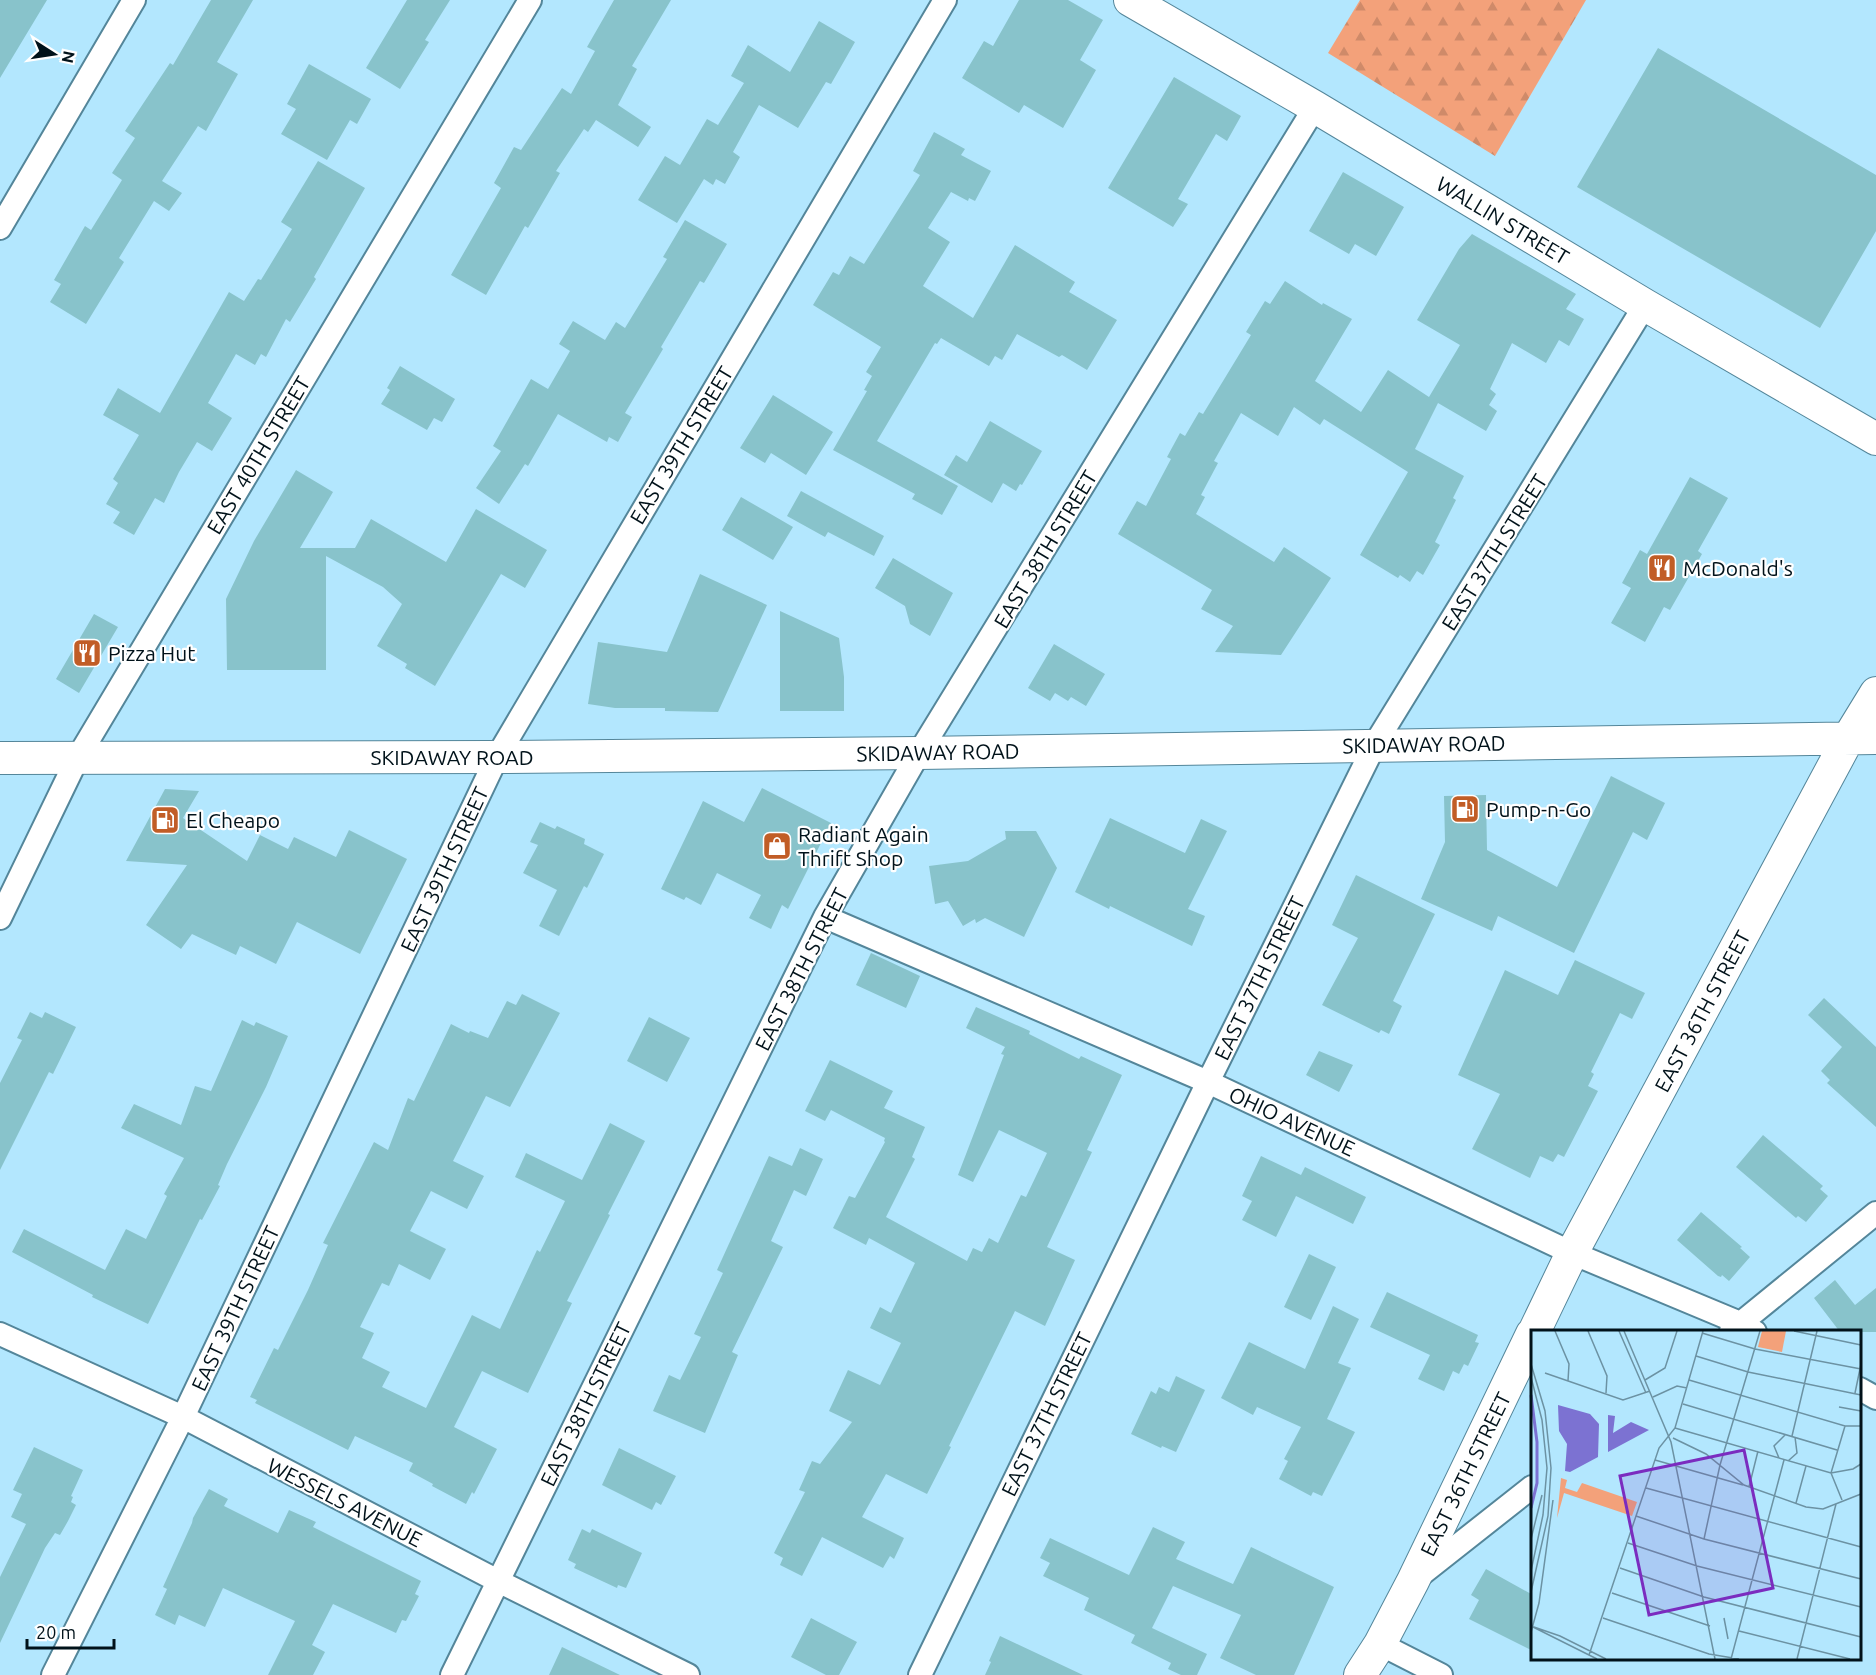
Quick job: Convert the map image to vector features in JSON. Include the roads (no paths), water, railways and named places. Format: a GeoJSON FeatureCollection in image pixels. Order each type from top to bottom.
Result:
{"type":"FeatureCollection","features":[{"type":"Feature","properties":{"kind":"main road","name":"WALLIN STREET"},"geometry":{"type":"LineString","coordinates":[[1130,0],[1876,439]]}},
{"type":"Feature","properties":{"kind":"main road","name":"EAST 36TH STREET"},"geometry":{"type":"LineString","coordinates":[[1534,1330],[1572,1253],[1863,738],[1876,693]]}},
{"type":"Feature","properties":{"kind":"main road","name":"SKIDAWAY ROAD"},"geometry":{"type":"LineString","coordinates":[[0,758],[919,753],[1863,738]]}},
{"type":"Feature","properties":{"kind":"main road","name":"EAST 36TH STREET"},"geometry":{"type":"LineString","coordinates":[[1360,1675],[1380,1644],[1413,1581],[1531,1337]]}},
{"type":"Feature","properties":{"kind":"street"},"geometry":{"type":"LineString","coordinates":[[0,228],[134,0]]}},
{"type":"Feature","properties":{"kind":"street","name":"EAST 40TH STREET"},"geometry":{"type":"LineString","coordinates":[[0,918],[77,759],[530,0]]}},
{"type":"Feature","properties":{"kind":"street","name":"EAST 39TH STREET"},"geometry":{"type":"LineString","coordinates":[[53,1675],[183,1417],[497,757],[945,0]]}},
{"type":"Feature","properties":{"kind":"street","name":"EAST 38TH STREET"},"geometry":{"type":"LineString","coordinates":[[452,1675],[825,917],[919,753],[1315,107]]}},
{"type":"Feature","properties":{"kind":"street","name":"EAST 37TH STREET"},"geometry":{"type":"LineString","coordinates":[[920,1675],[1375,744],[1645,305]]}},
{"type":"Feature","properties":{"kind":"street","name":"OHIO AVENUE"},"geometry":{"type":"LineString","coordinates":[[825,917],[1208,1082],[1572,1253],[1742,1329]]}},
{"type":"Feature","properties":{"kind":"street"},"geometry":{"type":"LineString","coordinates":[[1742,1329],[1876,1213]]}},
{"type":"Feature","properties":{"kind":"street","name":"WESSELS AVENUE"},"geometry":{"type":"LineString","coordinates":[[0,1334],[183,1417],[498,1581],[688,1675]]}},
{"type":"Feature","properties":{"kind":"street"},"geometry":{"type":"LineString","coordinates":[[1861,1390],[1876,1398]]}},
{"type":"Feature","properties":{"kind":"street"},"geometry":{"type":"LineString","coordinates":[[1413,1581],[1531,1489]]}},
{"type":"Feature","properties":{"kind":"street"},"geometry":{"type":"LineString","coordinates":[[1380,1644],[1441,1675]]}},
{"type":"Feature","properties":{"kind":"place","name":"McDonald's"},"geometry":{"type":"Point","coordinates":[1662,568]}},
{"type":"Feature","properties":{"kind":"place","name":"Pizza Hut"},"geometry":{"type":"Point","coordinates":[87,653]}},
{"type":"Feature","properties":{"kind":"place","name":"Pump-n-Go"},"geometry":{"type":"Point","coordinates":[1465,809]}},
{"type":"Feature","properties":{"kind":"place","name":"El Cheapo"},"geometry":{"type":"Point","coordinates":[165,820]}},
{"type":"Feature","properties":{"kind":"place","name":"Radiant Again Thrift Shop"},"geometry":{"type":"Point","coordinates":[777,846]}}]}
